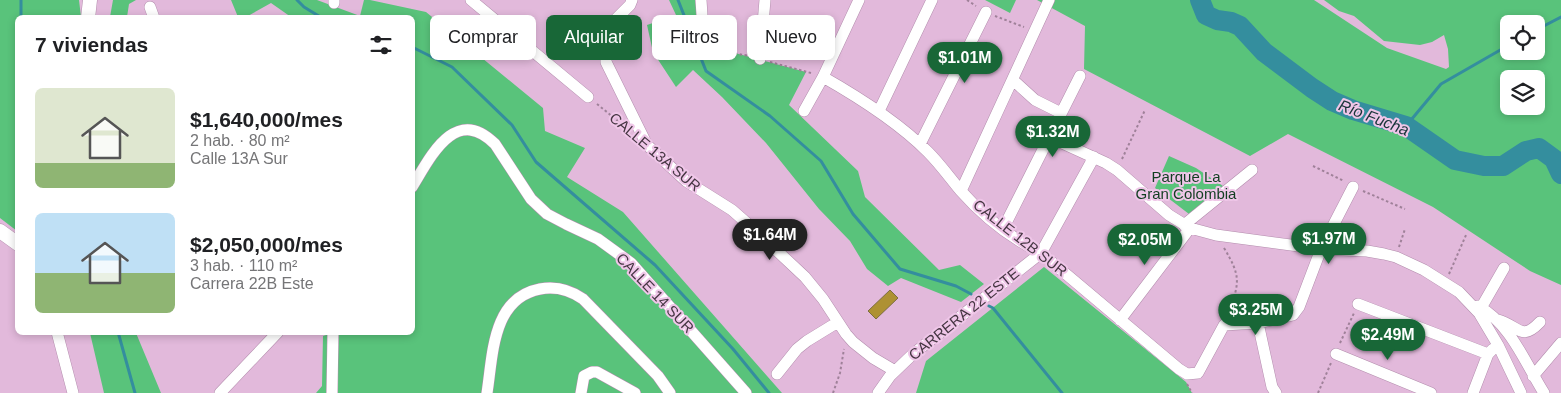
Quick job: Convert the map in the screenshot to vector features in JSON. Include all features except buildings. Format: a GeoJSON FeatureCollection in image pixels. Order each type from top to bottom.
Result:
{"type":"FeatureCollection","features":[{"type":"Feature","properties":{"kind":"main road"},"geometry":{"type":"LineString","coordinates":[[88,15],[90,0]]}},
{"type":"Feature","properties":{"kind":"main road"},"geometry":{"type":"LineString","coordinates":[[0,231],[15,242]]}},
{"type":"Feature","properties":{"kind":"street"},"geometry":{"type":"LineString","coordinates":[[471,0],[588,97]]}},
{"type":"Feature","properties":{"kind":"street","name":"CALLE 13A SUR"},"geometry":{"type":"LineString","coordinates":[[632,0],[630,5],[614,21],[606,46],[606,62],[647,145],[686,181],[732,210],[789,261],[815,288],[846,334],[863,350],[896,371]]}},
{"type":"Feature","properties":{"kind":"street"},"geometry":{"type":"LineString","coordinates":[[701,0],[702,15]]}},
{"type":"Feature","properties":{"kind":"street"},"geometry":{"type":"LineString","coordinates":[[764,15],[765,0]]}},
{"type":"Feature","properties":{"kind":"street"},"geometry":{"type":"LineString","coordinates":[[804,111],[823,77],[860,0]]}},
{"type":"Feature","properties":{"kind":"street"},"geometry":{"type":"LineString","coordinates":[[879,111],[932,0]]}},
{"type":"Feature","properties":{"kind":"street"},"geometry":{"type":"LineString","coordinates":[[961,191],[1049,0]]}},
{"type":"Feature","properties":{"kind":"street"},"geometry":{"type":"LineString","coordinates":[[920,144],[986,12]]}},
{"type":"Feature","properties":{"kind":"street"},"geometry":{"type":"LineString","coordinates":[[1003,229],[1080,76]]}},
{"type":"Feature","properties":{"kind":"street","name":"CALLE 12B SUR"},"geometry":{"type":"LineString","coordinates":[[823,77],[879,111],[920,144],[976,207],[1003,229],[1041,253],[1179,370],[1186,374],[1198,373],[1224,325]]}},
{"type":"Feature","properties":{"kind":"street"},"geometry":{"type":"LineString","coordinates":[[1013,80],[1034,100],[1061,113]]}},
{"type":"Feature","properties":{"kind":"street","name":"CALLE 14 SUR"},"geometry":{"type":"LineString","coordinates":[[415,182],[437,146],[449,136],[468,130],[482,134],[495,144],[525,191],[547,214],[598,239],[631,263],[746,393]]}},
{"type":"Feature","properties":{"kind":"street"},"geometry":{"type":"LineString","coordinates":[[1049,137],[1094,157],[1117,170],[1169,215],[1187,226],[1216,235],[1321,249],[1367,251],[1396,257],[1424,270],[1481,308],[1510,334],[1544,393]]}},
{"type":"Feature","properties":{"kind":"street","name":"CARRERA 22 ESTE"},"geometry":{"type":"LineString","coordinates":[[878,393],[896,371],[941,330],[1041,253],[1094,157]]}},
{"type":"Feature","properties":{"kind":"street"},"geometry":{"type":"LineString","coordinates":[[1120,320],[1187,226],[1252,170]]}},
{"type":"Feature","properties":{"kind":"street"},"geometry":{"type":"LineString","coordinates":[[1224,325],[1258,323],[1294,315],[1299,307],[1321,249],[1353,187]]}},
{"type":"Feature","properties":{"kind":"street"},"geometry":{"type":"LineString","coordinates":[[1481,308],[1504,268]]}},
{"type":"Feature","properties":{"kind":"street"},"geometry":{"type":"LineString","coordinates":[[487,393],[498,327],[505,312],[516,300],[529,292],[553,288],[577,295],[589,305],[658,376],[670,393]]}},
{"type":"Feature","properties":{"kind":"street"},"geometry":{"type":"LineString","coordinates":[[1470,302],[1479,313],[1498,345],[1521,393]]}},
{"type":"Feature","properties":{"kind":"street"},"geometry":{"type":"LineString","coordinates":[[1358,304],[1488,354]]}},
{"type":"Feature","properties":{"kind":"street"},"geometry":{"type":"LineString","coordinates":[[1494,319],[1506,322],[1520,331],[1527,332],[1531,331],[1540,322]]}},
{"type":"Feature","properties":{"kind":"street"},"geometry":{"type":"LineString","coordinates":[[777,374],[797,349],[838,322]]}},
{"type":"Feature","properties":{"kind":"street"},"geometry":{"type":"LineString","coordinates":[[1258,323],[1272,387],[1276,393]]}},
{"type":"Feature","properties":{"kind":"street"},"geometry":{"type":"LineString","coordinates":[[58,335],[73,393]]}},
{"type":"Feature","properties":{"kind":"street"},"geometry":{"type":"LineString","coordinates":[[220,393],[275,335]]}},
{"type":"Feature","properties":{"kind":"street"},"geometry":{"type":"LineString","coordinates":[[332,393],[333,335]]}},
{"type":"Feature","properties":{"kind":"street"},"geometry":{"type":"LineString","coordinates":[[1533,376],[1561,343]]}},
{"type":"Feature","properties":{"kind":"street"},"geometry":{"type":"LineString","coordinates":[[1473,393],[1488,354],[1498,345]]}},
{"type":"Feature","properties":{"kind":"street"},"geometry":{"type":"LineString","coordinates":[[1336,354],[1431,393]]}},
{"type":"Feature","properties":{"kind":"street"},"geometry":{"type":"LineString","coordinates":[[581,393],[584,376],[597,372],[635,393]]}},
{"type":"Feature","properties":{"kind":"path"},"geometry":{"type":"LineString","coordinates":[[967,0],[986,12],[1035,31]]}},
{"type":"Feature","properties":{"kind":"path","name":"CALLE 13A SUR"},"geometry":{"type":"LineString","coordinates":[[588,97],[625,127]]}},
{"type":"Feature","properties":{"kind":"path"},"geometry":{"type":"LineString","coordinates":[[1117,170],[1145,110]]}},
{"type":"Feature","properties":{"kind":"path"},"geometry":{"type":"LineString","coordinates":[[1396,257],[1405,229]]}},
{"type":"Feature","properties":{"kind":"path"},"geometry":{"type":"LineString","coordinates":[[1216,235],[1233,263],[1237,282],[1236,292],[1224,325]]}},
{"type":"Feature","properties":{"kind":"path"},"geometry":{"type":"LineString","coordinates":[[1445,283],[1466,235]]}},
{"type":"Feature","properties":{"kind":"path"},"geometry":{"type":"LineString","coordinates":[[833,393],[842,364],[846,334]]}},
{"type":"Feature","properties":{"kind":"green space"},"geometry":{"type":"Polygon","coordinates":[[[0,0],[79,0],[81,15],[15,15],[15,229],[0,218],[0,0]]]}},
{"type":"Feature","properties":{"kind":"green space"},"geometry":{"type":"Polygon","coordinates":[[[113,0],[136,0],[129,4],[127,15],[110,15],[113,0]]]}},
{"type":"Feature","properties":{"kind":"green space"},"geometry":{"type":"Polygon","coordinates":[[[231,0],[317,0],[357,15],[288,15],[271,3],[250,15],[237,15],[231,0]]]}},
{"type":"Feature","properties":{"kind":"green space"},"geometry":{"type":"Polygon","coordinates":[[[364,0],[370,0],[426,12],[430,15],[430,60],[484,60],[543,108],[545,131],[585,148],[567,177],[623,212],[782,393],[316,393],[322,386],[323,336],[415,335],[415,15],[360,15],[364,0]]]}},
{"type":"Feature","properties":{"kind":"green space"},"geometry":{"type":"Polygon","coordinates":[[[669,0],[701,0],[702,15],[676,15],[669,0]]]}},
{"type":"Feature","properties":{"kind":"green space"},"geometry":{"type":"Polygon","coordinates":[[[985,0],[1016,0],[1010,13],[985,0]]]}},
{"type":"Feature","properties":{"kind":"green space"},"geometry":{"type":"Polygon","coordinates":[[[1037,0],[1314,0],[1387,48],[1446,69],[1449,67],[1448,49],[1444,35],[1432,42],[1420,45],[1384,41],[1354,16],[1339,11],[1324,0],[1561,0],[1561,285],[1530,271],[1433,207],[1288,134],[1250,156],[1084,69],[1085,26],[1037,0]]]}},
{"type":"Feature","properties":{"kind":"green space"},"geometry":{"type":"Polygon","coordinates":[[[652,23],[652,48],[647,25],[652,23]]]}},
{"type":"Feature","properties":{"kind":"green space"},"geometry":{"type":"Polygon","coordinates":[[[737,54],[747,56],[747,60],[761,60],[806,72],[789,105],[858,171],[865,197],[939,270],[960,265],[984,284],[961,302],[901,278],[888,286],[867,269],[850,241],[819,209],[766,143],[722,97],[693,70],[676,87],[658,60],[737,60],[737,54]]]}},
{"type":"Feature","properties":{"kind":"green space","name":"Parque La Gran Colombia"},"geometry":{"type":"Polygon","coordinates":[[[1169,156],[1196,168],[1223,186],[1189,214],[1155,188],[1169,156]]]}},
{"type":"Feature","properties":{"kind":"green space"},"geometry":{"type":"Polygon","coordinates":[[[1044,267],[1186,382],[1192,393],[916,393],[926,361],[1044,267]]]}},
{"type":"Feature","properties":{"kind":"green space"},"geometry":{"type":"Polygon","coordinates":[[[90,335],[137,335],[161,393],[104,393],[90,335]]]}},
{"type":"Feature","properties":{"kind":"waterway"},"geometry":{"type":"LineString","coordinates":[[21,0],[21,15]]}},
{"type":"Feature","properties":{"kind":"waterway"},"geometry":{"type":"LineString","coordinates":[[297,0],[317,15]]}},
{"type":"Feature","properties":{"kind":"waterway"},"geometry":{"type":"LineString","coordinates":[[678,0],[706,71],[770,116],[821,161],[853,214],[900,269],[956,286],[971,294]]}},
{"type":"Feature","properties":{"kind":"waterway","name":"Río Fucha"},"geometry":{"type":"LineString","coordinates":[[1200,0],[1206,15],[1240,26],[1264,52],[1332,101],[1353,110],[1406,126],[1455,160],[1484,166],[1503,166],[1526,151],[1539,148],[1554,159],[1561,174]]}},
{"type":"Feature","properties":{"kind":"waterway"},"geometry":{"type":"LineString","coordinates":[[1545,25],[1561,17]]}},
{"type":"Feature","properties":{"kind":"waterway"},"geometry":{"type":"LineString","coordinates":[[415,48],[452,67],[512,125],[536,162],[655,265],[733,349],[769,393]]}},
{"type":"Feature","properties":{"kind":"waterway"},"geometry":{"type":"LineString","coordinates":[[1406,126],[1441,84],[1500,50]]}},
{"type":"Feature","properties":{"kind":"waterway"},"geometry":{"type":"LineString","coordinates":[[989,306],[993,308],[1062,393]]}},
{"type":"Feature","properties":{"kind":"waterway"},"geometry":{"type":"LineString","coordinates":[[119,335],[135,393]]}}]}
